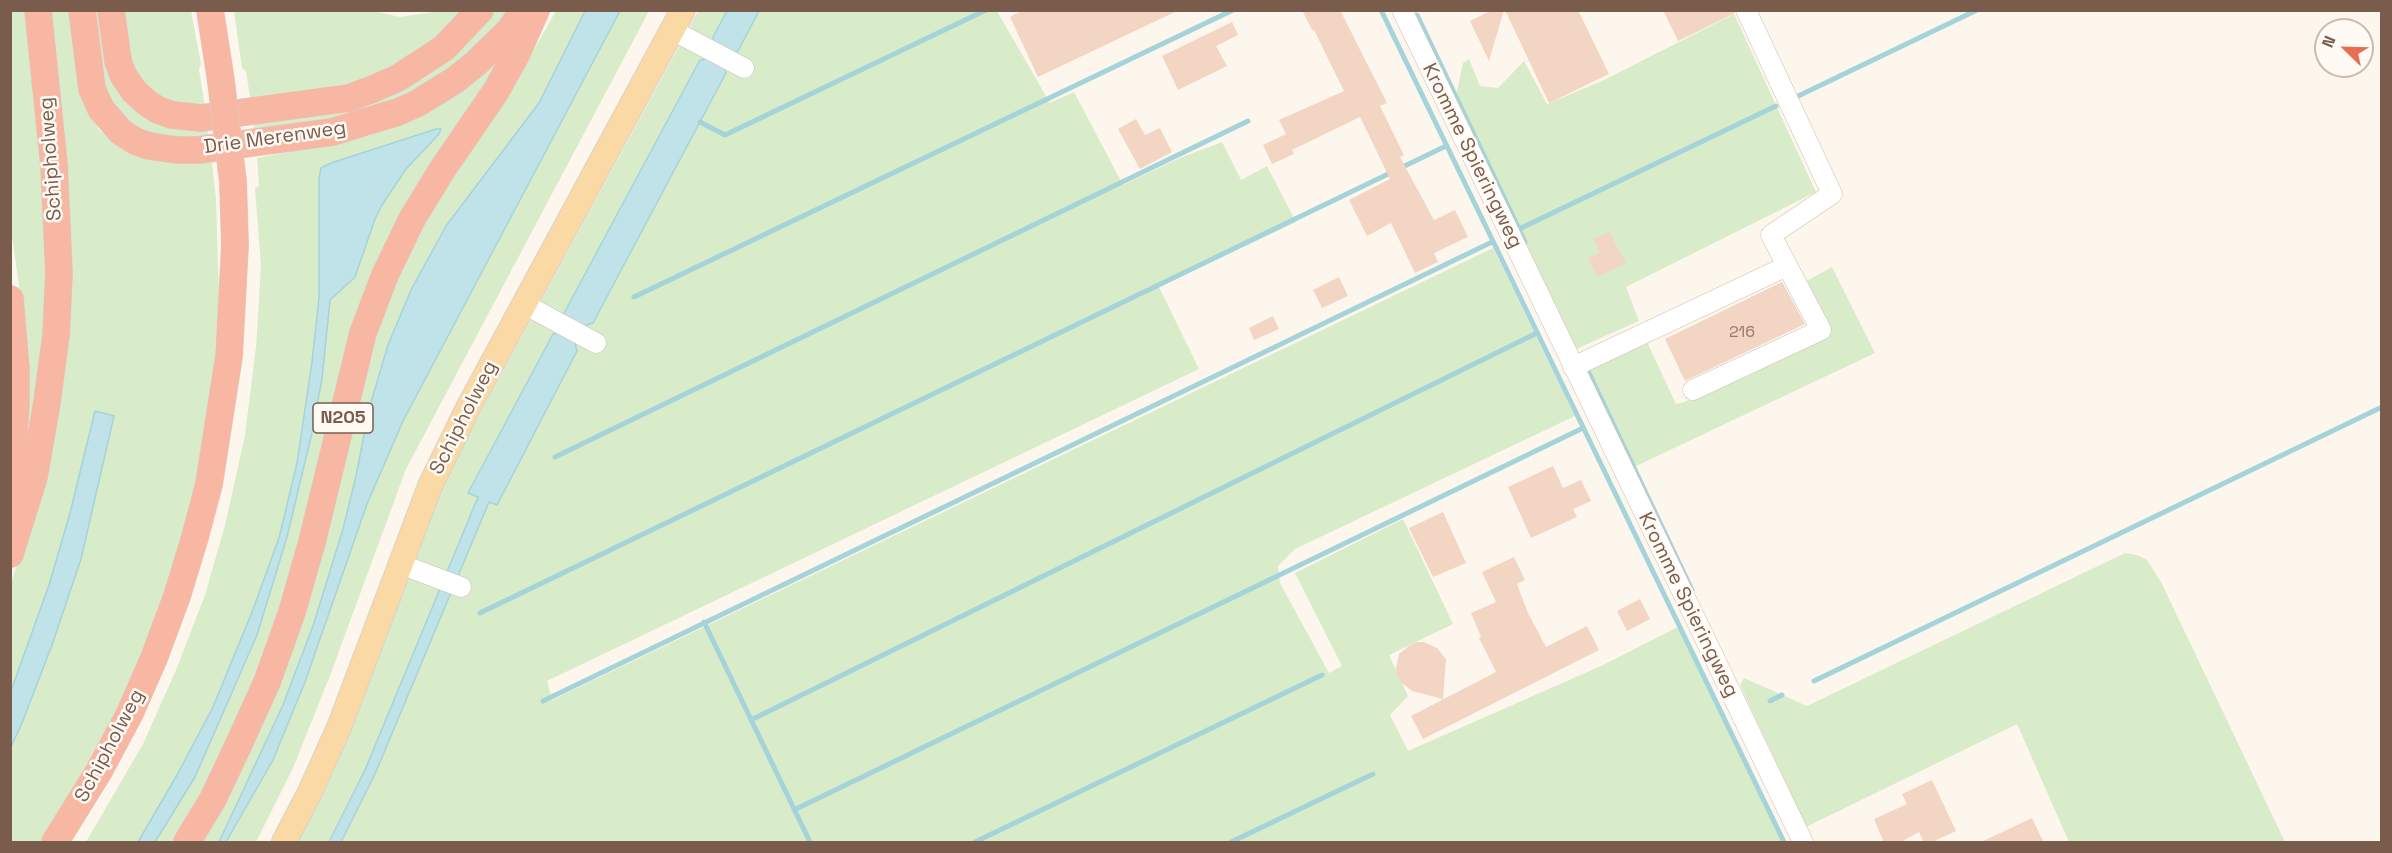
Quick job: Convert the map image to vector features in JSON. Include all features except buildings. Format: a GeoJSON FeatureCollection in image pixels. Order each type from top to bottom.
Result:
{"type":"FeatureCollection","features":[{"type":"Feature","properties":{"kind":"highway","name":"Schipholweg"},"geometry":{"type":"LineString","coordinates":[[10,554],[36,466],[56,335],[59,273],[54,165],[38,10]]}},
{"type":"Feature","properties":{"kind":"highway","name":"Drie Merenweg"},"geometry":{"type":"LineString","coordinates":[[82,10],[92,89],[101,109],[121,132],[135,141],[149,146],[177,150],[198,150],[332,132],[398,112],[455,80],[476,64],[509,31],[524,10]]}},
{"type":"Feature","properties":{"kind":"highway","name":"Drie Merenweg"},"geometry":{"type":"LineString","coordinates":[[111,10],[118,61],[123,75],[134,91],[158,110],[172,115],[201,118],[349,98],[374,90],[429,59],[460,33],[480,10]]}},
{"type":"Feature","properties":{"kind":"highway","name":"Schipholweg"},"geometry":{"type":"LineString","coordinates":[[56,843],[99,771],[130,712],[154,658],[177,596],[209,484],[229,356],[235,255],[232,182],[221,81],[210,10]]}},
{"type":"Feature","properties":{"kind":"highway","name":"N205"},"geometry":{"type":"LineString","coordinates":[[187,843],[213,799],[238,746],[267,682],[292,612],[312,542],[363,333],[385,275],[412,219],[442,170],[496,91],[516,55],[536,10]]}},
{"type":"Feature","properties":{"kind":"highway"},"geometry":{"type":"LineString","coordinates":[[10,299],[16,370],[15,436],[10,489]]}},
{"type":"Feature","properties":{"kind":"main road","name":"Schipholweg"},"geometry":{"type":"LineString","coordinates":[[284,843],[340,725],[430,486],[468,408],[677,20]]}},
{"type":"Feature","properties":{"kind":"street","name":"Kromme Spieringweg"},"geometry":{"type":"LineString","coordinates":[[1402,10],[1803,843]]}},
{"type":"Feature","properties":{"kind":"street"},"geometry":{"type":"LineString","coordinates":[[1693,390],[1821,330],[1771,235],[1832,194],[1746,10]]}},
{"type":"Feature","properties":{"kind":"street"},"geometry":{"type":"LineString","coordinates":[[677,20],[727,60]]}},
{"type":"Feature","properties":{"kind":"street"},"geometry":{"type":"LineString","coordinates":[[1573,367],[1787,266]]}},
{"type":"Feature","properties":{"kind":"street"},"geometry":{"type":"LineString","coordinates":[[524,304],[596,343]]}},
{"type":"Feature","properties":{"kind":"street"},"geometry":{"type":"LineString","coordinates":[[400,564],[452,584]]}},
{"type":"Feature","properties":{"kind":"green space"},"geometry":{"type":"Polygon","coordinates":[[[369,10],[400,17],[440,11],[470,11],[413,60],[342,92],[251,104],[246,71],[242,68],[234,11],[369,10]]]}},
{"type":"Feature","properties":{"kind":"green space"},"geometry":{"type":"Polygon","coordinates":[[[759,10],[997,11],[1050,103],[1074,92],[1123,185],[1180,158],[1222,142],[1241,180],[1267,166],[1296,222],[1159,287],[1199,369],[547,681],[552,700],[1493,248],[1575,416],[1295,549],[1278,566],[1280,583],[1329,673],[1342,666],[1295,573],[1403,519],[1453,624],[1389,655],[1408,696],[1390,715],[1408,751],[1601,666],[1678,627],[1782,842],[341,842],[375,774],[489,502],[496,505],[574,339],[581,327],[593,323],[726,73],[723,65],[729,54],[738,51],[759,10]]]}},
{"type":"Feature","properties":{"kind":"green space"},"geometry":{"type":"Polygon","coordinates":[[[10,11],[25,11],[39,132],[47,242],[44,332],[24,473],[25,328],[10,222],[10,11]]]}},
{"type":"Feature","properties":{"kind":"green space"},"geometry":{"type":"Polygon","coordinates":[[[43,11],[72,11],[86,107],[99,130],[128,153],[163,161],[193,164],[212,162],[216,199],[219,297],[211,411],[186,531],[155,618],[118,712],[42,842],[11,842],[11,584],[26,535],[59,392],[43,11]]]}},
{"type":"Feature","properties":{"kind":"green space"},"geometry":{"type":"Polygon","coordinates":[[[91,11],[104,11],[111,73],[207,124],[209,139],[176,142],[138,130],[107,100],[91,11]]]}},
{"type":"Feature","properties":{"kind":"green space"},"geometry":{"type":"Polygon","coordinates":[[[116,11],[191,11],[201,64],[199,69],[205,108],[169,105],[133,79],[116,11]]]}},
{"type":"Feature","properties":{"kind":"green space"},"geometry":{"type":"Polygon","coordinates":[[[485,11],[509,11],[489,36],[427,86],[365,113],[254,133],[253,118],[376,96],[485,11]]]}},
{"type":"Feature","properties":{"kind":"green space"},"geometry":{"type":"Polygon","coordinates":[[[556,11],[585,11],[539,103],[446,226],[411,290],[388,345],[369,409],[343,529],[313,626],[283,705],[219,842],[198,842],[314,581],[377,331],[398,278],[425,223],[556,11]]]}},
{"type":"Feature","properties":{"kind":"green space"},"geometry":{"type":"Polygon","coordinates":[[[620,11],[649,11],[406,469],[331,673],[293,768],[256,842],[226,842],[273,760],[305,682],[367,504],[403,421],[620,11]]]}},
{"type":"Feature","properties":{"kind":"green space"},"geometry":{"type":"Polygon","coordinates":[[[698,11],[727,11],[713,36],[715,47],[709,58],[700,60],[564,312],[566,320],[560,332],[553,334],[468,492],[478,497],[365,770],[329,842],[297,842],[320,800],[353,726],[436,502],[458,454],[698,11]]]}},
{"type":"Feature","properties":{"kind":"green space"},"geometry":{"type":"Polygon","coordinates":[[[1734,14],[1816,192],[1626,287],[1639,321],[1576,349],[1456,96],[1463,63],[1469,59],[1480,86],[1498,88],[1524,61],[1547,104],[1604,80],[1734,14]]]}},
{"type":"Feature","properties":{"kind":"green space"},"geometry":{"type":"Polygon","coordinates":[[[503,53],[405,215],[275,633],[181,842],[155,842],[195,777],[257,635],[301,482],[312,433],[322,379],[330,300],[355,277],[382,205],[406,169],[441,130],[436,129],[375,148],[321,168],[319,179],[319,298],[312,362],[297,463],[279,538],[213,707],[142,837],[138,842],[86,842],[143,744],[176,670],[205,595],[225,525],[245,435],[256,347],[261,265],[255,189],[259,186],[257,158],[368,136],[423,115],[503,53]]]}},
{"type":"Feature","properties":{"kind":"green space"},"geometry":{"type":"Polygon","coordinates":[[[1832,267],[1875,353],[1634,467],[1588,371],[1647,342],[1676,404],[1684,402],[1828,332],[1803,283],[1832,267]]]}},
{"type":"Feature","properties":{"kind":"green space"},"geometry":{"type":"Polygon","coordinates":[[[2125,553],[2147,560],[2161,582],[2285,842],[2069,842],[2017,724],[1806,827],[1740,685],[1744,678],[1807,706],[2125,553]]]}},
{"type":"Feature","properties":{"kind":"water"},"geometry":{"type":"Polygon","coordinates":[[[585,11],[620,11],[403,421],[367,504],[305,682],[273,760],[226,842],[219,842],[283,705],[313,626],[343,529],[369,409],[388,345],[411,290],[446,226],[539,103],[585,11]]]}},
{"type":"Feature","properties":{"kind":"water"},"geometry":{"type":"Polygon","coordinates":[[[727,11],[759,11],[738,51],[728,54],[723,65],[726,73],[593,323],[581,327],[574,339],[577,351],[497,505],[489,502],[375,774],[341,842],[329,842],[365,770],[478,497],[468,493],[553,334],[560,332],[566,320],[564,313],[700,60],[709,58],[715,47],[713,37],[727,11]]]}},
{"type":"Feature","properties":{"kind":"water"},"geometry":{"type":"Polygon","coordinates":[[[441,129],[439,134],[406,169],[382,205],[355,277],[330,300],[322,379],[312,433],[287,537],[257,635],[195,777],[155,842],[138,842],[213,707],[279,538],[297,463],[312,362],[319,298],[319,179],[321,168],[441,129]]]}},
{"type":"Feature","properties":{"kind":"water"},"geometry":{"type":"Polygon","coordinates":[[[95,411],[114,416],[81,559],[52,645],[11,747],[11,691],[49,585],[70,513],[95,411]]]}},
{"type":"Feature","properties":{"kind":"waterway"},"geometry":{"type":"LineString","coordinates":[[700,122],[725,135],[986,10]]}},
{"type":"Feature","properties":{"kind":"waterway"},"geometry":{"type":"LineString","coordinates":[[634,297],[1233,10]]}},
{"type":"Feature","properties":{"kind":"waterway"},"geometry":{"type":"LineString","coordinates":[[1381,10],[1784,842]]}},
{"type":"Feature","properties":{"kind":"waterway"},"geometry":{"type":"LineString","coordinates":[[1792,99],[1977,10]]}},
{"type":"Feature","properties":{"kind":"waterway"},"geometry":{"type":"LineString","coordinates":[[1417,15],[1519,229]]}},
{"type":"Feature","properties":{"kind":"waterway"},"geometry":{"type":"LineString","coordinates":[[1525,242],[1519,229],[1776,106]]}},
{"type":"Feature","properties":{"kind":"waterway"},"geometry":{"type":"LineString","coordinates":[[555,457],[1248,121]]}},
{"type":"Feature","properties":{"kind":"waterway"},"geometry":{"type":"LineString","coordinates":[[480,613],[1446,146]]}},
{"type":"Feature","properties":{"kind":"waterway"},"geometry":{"type":"LineString","coordinates":[[543,701],[1492,242]]}},
{"type":"Feature","properties":{"kind":"waterway"},"geometry":{"type":"LineString","coordinates":[[751,720],[1537,333]]}},
{"type":"Feature","properties":{"kind":"waterway"},"geometry":{"type":"LineString","coordinates":[[1588,371],[1692,590]]}},
{"type":"Feature","properties":{"kind":"waterway"},"geometry":{"type":"LineString","coordinates":[[1814,681],[2382,407]]}},
{"type":"Feature","properties":{"kind":"waterway"},"geometry":{"type":"LineString","coordinates":[[794,810],[1583,428]]}},
{"type":"Feature","properties":{"kind":"waterway"},"geometry":{"type":"LineString","coordinates":[[704,622],[810,842]]}},
{"type":"Feature","properties":{"kind":"waterway"},"geometry":{"type":"LineString","coordinates":[[975,842],[1322,675]]}},
{"type":"Feature","properties":{"kind":"waterway"},"geometry":{"type":"LineString","coordinates":[[1770,701],[1782,695]]}},
{"type":"Feature","properties":{"kind":"waterway"},"geometry":{"type":"LineString","coordinates":[[1231,842],[1373,774]]}}]}
